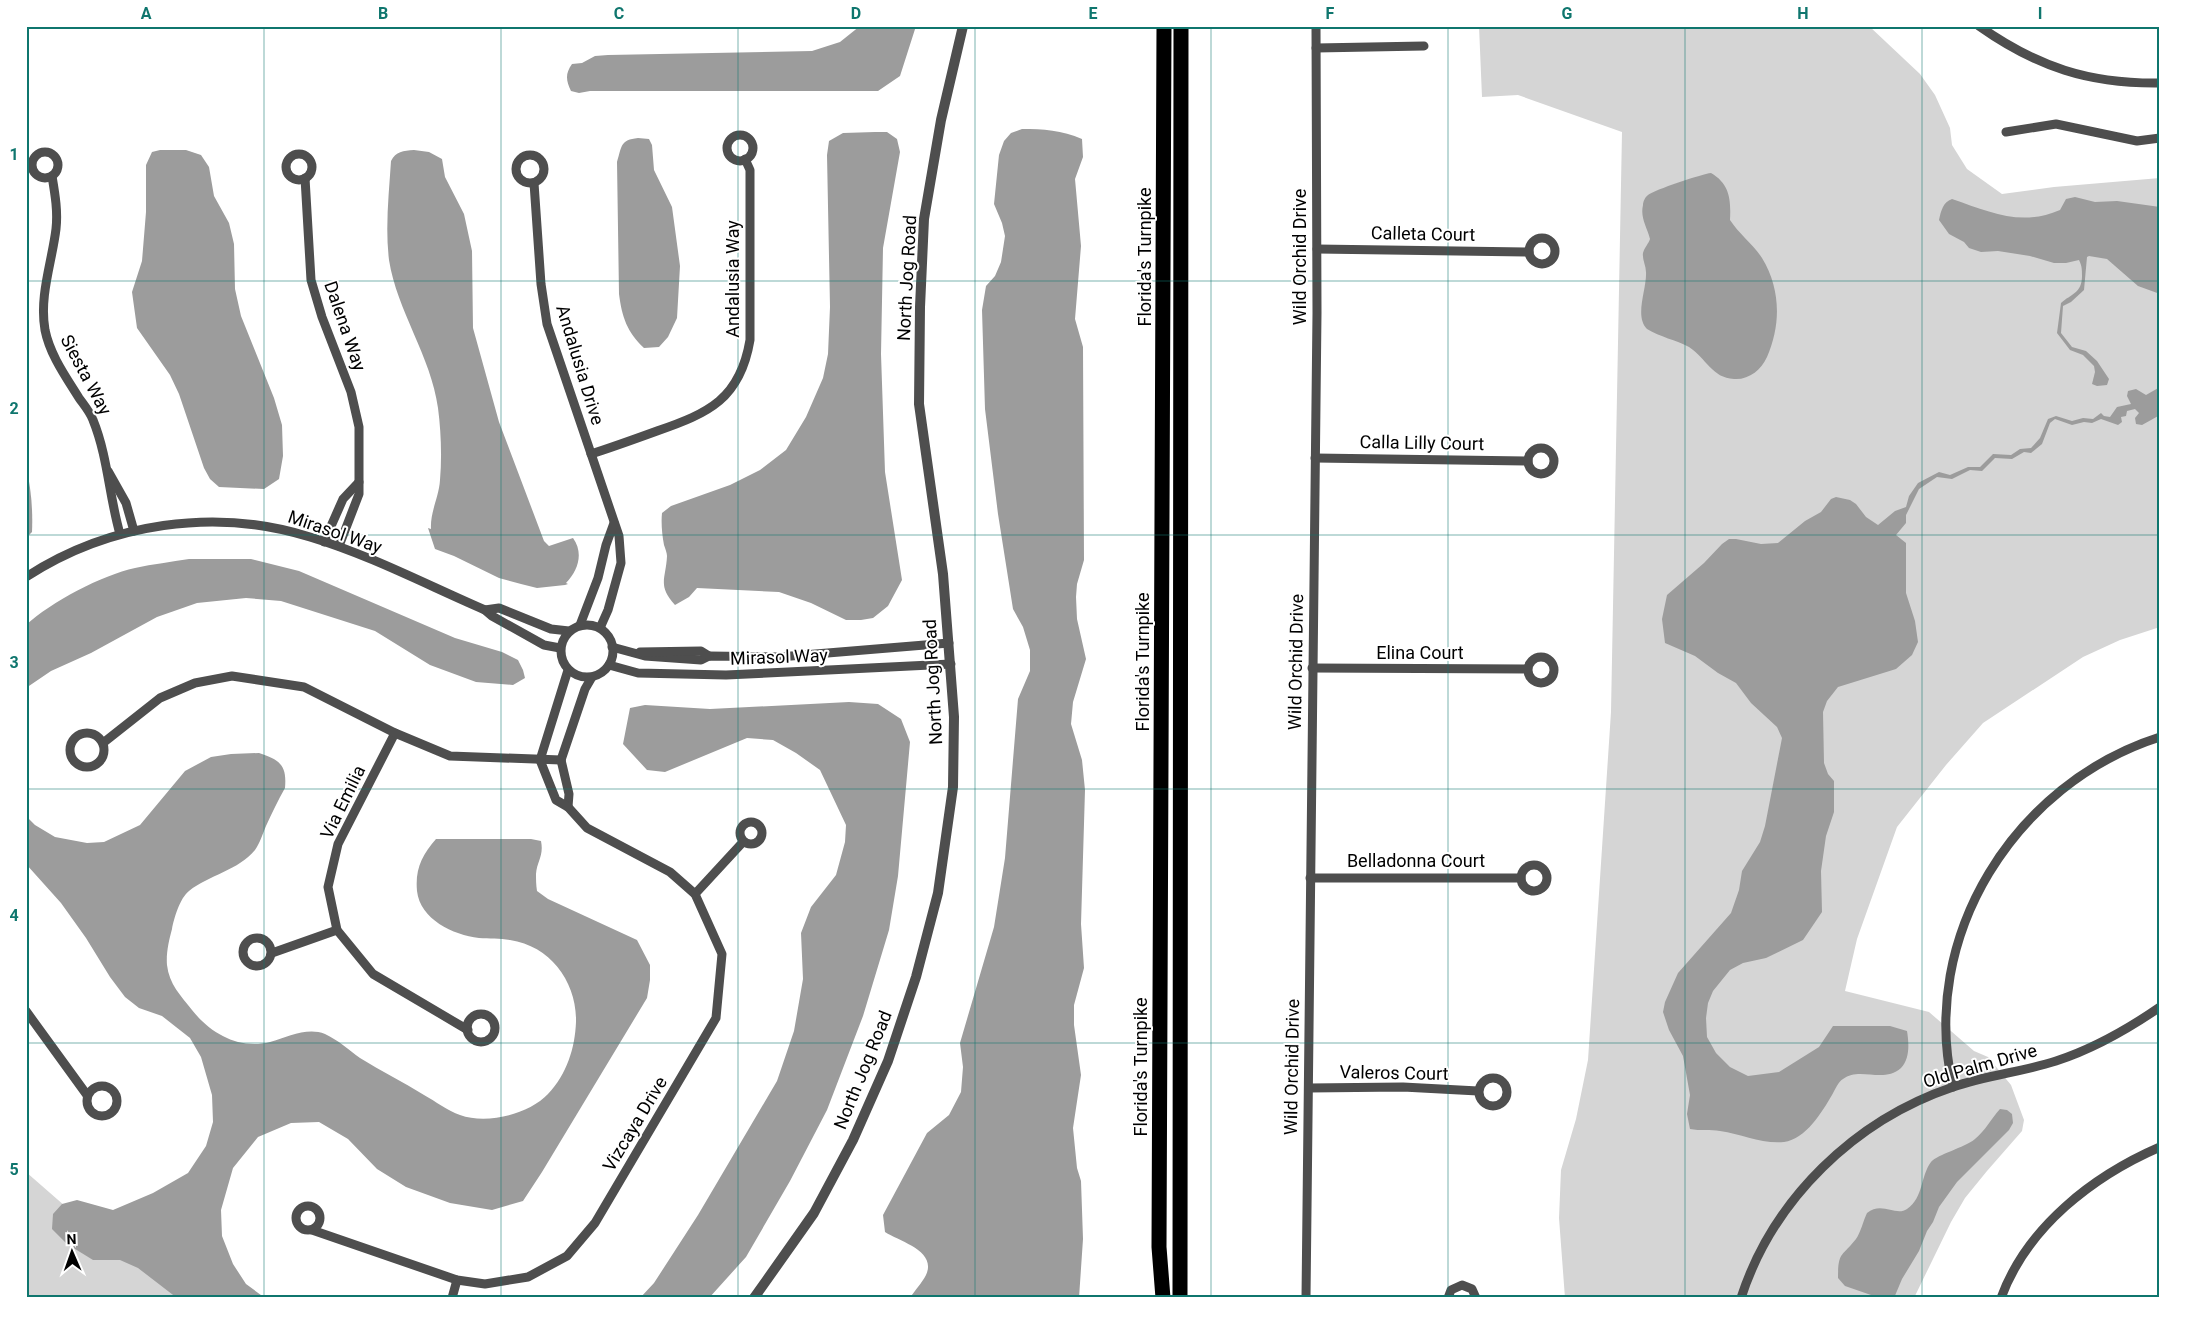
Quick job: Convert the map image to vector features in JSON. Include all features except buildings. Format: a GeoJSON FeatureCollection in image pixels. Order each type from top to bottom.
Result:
{"type":"FeatureCollection","features":[{"type":"Feature","properties":{"kind":"highway","name":"Florida's Turnpike"},"geometry":{"type":"LineString","coordinates":[[1164,26],[1159,1247],[1164,1298]]}},
{"type":"Feature","properties":{"kind":"highway","name":"Florida's Turnpike"},"geometry":{"type":"LineString","coordinates":[[1180,1298],[1181,26]]}},
{"type":"Feature","properties":{"kind":"highway"},"geometry":{"type":"LineString","coordinates":[[1154,1298],[1159,1247]]}},
{"type":"Feature","properties":{"kind":"street","name":"North Jog Road"},"geometry":{"type":"LineString","coordinates":[[754,1298],[814,1213],[853,1140],[888,1061],[916,977],[938,892],[953,787],[954,717],[943,574],[919,404],[920,307],[924,219],[941,120],[963,26]]}},
{"type":"Feature","properties":{"kind":"street","name":"Wild Orchid Drive"},"geometry":{"type":"LineString","coordinates":[[1306,1298],[1317,250],[1316,26]]}},
{"type":"Feature","properties":{"kind":"street"},"geometry":{"type":"LineString","coordinates":[[1979,26],[2003,43],[2063,71],[2130,83],[2160,83]]}},
{"type":"Feature","properties":{"kind":"street"},"geometry":{"type":"LineString","coordinates":[[1316,48],[1424,46]]}},
{"type":"Feature","properties":{"kind":"street"},"geometry":{"type":"LineString","coordinates":[[2006,132],[2056,124],[2138,141],[2160,138]]}},
{"type":"Feature","properties":{"kind":"street","name":"Andalusia Way"},"geometry":{"type":"LineString","coordinates":[[591,454],[693,419],[716,404],[736,382],[745,362],[750,340],[750,170],[745,159]]}},
{"type":"Feature","properties":{"kind":"street","name":"Siesta Way"},"geometry":{"type":"LineString","coordinates":[[52,176],[57,204],[46,285],[44,312],[46,331],[53,354],[92,418],[105,457],[112,506],[120,534]]}},
{"type":"Feature","properties":{"kind":"street","name":"Dalena Way"},"geometry":{"type":"LineString","coordinates":[[305,178],[312,280],[322,317],[353,401],[359,427],[359,494],[338,546]]}},
{"type":"Feature","properties":{"kind":"street","name":"Andalusia Drive"},"geometry":{"type":"LineString","coordinates":[[534,183],[541,284],[547,324],[619,536],[621,563],[608,610],[600,628]]}},
{"type":"Feature","properties":{"kind":"street","name":"Calleta Court"},"geometry":{"type":"LineString","coordinates":[[1317,250],[1529,252]]}},
{"type":"Feature","properties":{"kind":"street","name":"Calla Lilly Court"},"geometry":{"type":"LineString","coordinates":[[1315,458],[1528,461]]}},
{"type":"Feature","properties":{"kind":"street","name":"Siesta Way"},"geometry":{"type":"LineString","coordinates":[[107,468],[126,503],[134,531]]}},
{"type":"Feature","properties":{"kind":"street"},"geometry":{"type":"LineString","coordinates":[[324,542],[343,499],[359,482]]}},
{"type":"Feature","properties":{"kind":"street","name":"Mirasol Way"},"geometry":{"type":"LineString","coordinates":[[26,577],[80,548],[134,531],[188,523],[232,523],[286,530],[338,546],[485,610],[544,646],[560,648]]}},
{"type":"Feature","properties":{"kind":"street"},"geometry":{"type":"LineString","coordinates":[[580,626],[598,578],[606,544],[614,523]]}},
{"type":"Feature","properties":{"kind":"street","name":"Mirasol Way"},"geometry":{"type":"LineString","coordinates":[[485,610],[498,608],[551,629],[569,632]]}},
{"type":"Feature","properties":{"kind":"street"},"geometry":{"type":"LineString","coordinates":[[587,625],[600,628],[610,638],[612,647],[609,665],[599,674],[592,677],[578,676],[568,670],[562,660],[560,648],[569,632],[580,626],[587,625]]}},
{"type":"Feature","properties":{"kind":"street","name":"Mirasol Way"},"geometry":{"type":"LineString","coordinates":[[612,647],[632,653],[681,650],[700,651],[709,656],[779,657],[949,643]]}},
{"type":"Feature","properties":{"kind":"street","name":"Mirasol Way"},"geometry":{"type":"LineString","coordinates":[[609,665],[638,672],[726,675],[951,664]]}},
{"type":"Feature","properties":{"kind":"street","name":"Elina Court"},"geometry":{"type":"LineString","coordinates":[[1312,668],[1527,670]]}},
{"type":"Feature","properties":{"kind":"street"},"geometry":{"type":"LineString","coordinates":[[540,760],[568,670]]}},
{"type":"Feature","properties":{"kind":"street"},"geometry":{"type":"LineString","coordinates":[[102,743],[160,698],[195,683],[232,676],[304,687],[394,733],[450,756],[561,760]]}},
{"type":"Feature","properties":{"kind":"street"},"geometry":{"type":"LineString","coordinates":[[568,807],[569,794],[561,760],[585,689],[592,677]]}},
{"type":"Feature","properties":{"kind":"street","name":"Via Emilia"},"geometry":{"type":"LineString","coordinates":[[394,733],[338,844],[328,886],[337,930],[373,974],[468,1030]]}},
{"type":"Feature","properties":{"kind":"street"},"geometry":{"type":"LineString","coordinates":[[1953,1087],[1947,1062],[1946,1000],[1958,940],[1969,909],[1983,881],[2000,853],[2023,826],[2066,786],[2100,763],[2137,745],[2160,738]]}},
{"type":"Feature","properties":{"kind":"street","name":"Vizcaya Drive"},"geometry":{"type":"LineString","coordinates":[[312,1230],[457,1280],[485,1284],[528,1277],[566,1256],[595,1223],[716,1018],[722,954],[695,894],[670,872],[587,828],[568,807],[556,800],[540,760]]}},
{"type":"Feature","properties":{"kind":"street"},"geometry":{"type":"LineString","coordinates":[[695,894],[743,842]]}},
{"type":"Feature","properties":{"kind":"street","name":"Belladonna Court"},"geometry":{"type":"LineString","coordinates":[[1310,878],[1521,878]]}},
{"type":"Feature","properties":{"kind":"street"},"geometry":{"type":"LineString","coordinates":[[272,953],[337,930]]}},
{"type":"Feature","properties":{"kind":"street","name":"Old Palm Drive"},"geometry":{"type":"LineString","coordinates":[[1741,1298],[1747,1277],[1763,1245],[1782,1215],[1819,1169],[1845,1146],[1908,1105],[1953,1087],[2056,1061],[2118,1034],[2160,1007]]}},
{"type":"Feature","properties":{"kind":"street"},"geometry":{"type":"LineString","coordinates":[[26,1011],[87,1095]]}},
{"type":"Feature","properties":{"kind":"street","name":"Valeros Court"},"geometry":{"type":"LineString","coordinates":[[1308,1088],[1403,1087],[1478,1091]]}},
{"type":"Feature","properties":{"kind":"street"},"geometry":{"type":"LineString","coordinates":[[2001,1298],[2019,1264],[2052,1220],[2101,1179],[2133,1159],[2160,1147]]}},
{"type":"Feature","properties":{"kind":"street"},"geometry":{"type":"LineString","coordinates":[[452,1298],[457,1280]]}},
{"type":"Feature","properties":{"kind":"street"},"geometry":{"type":"LineString","coordinates":[[1448,1298],[1451,1290],[1462,1285],[1472,1289],[1476,1298]]}},
{"type":"Feature","properties":{"kind":"shaded area"},"geometry":{"type":"Polygon","coordinates":[[[860,26],[916,26],[900,76],[878,91],[590,91],[579,93],[571,91],[567,80],[567,74],[572,64],[582,63],[595,56],[812,51],[840,42],[860,26]]]}},
{"type":"Feature","properties":{"kind":"shaded area"},"geometry":{"type":"Polygon","coordinates":[[[1479,26],[1869,26],[1920,74],[1935,95],[1950,128],[1952,145],[1967,169],[2002,194],[2054,187],[2160,178],[2160,627],[2120,640],[2083,657],[1983,723],[1946,765],[1897,827],[1857,939],[1845,991],[1929,1012],[1974,1051],[1988,1057],[2011,1085],[2024,1120],[2022,1131],[1965,1198],[1951,1222],[1914,1298],[1565,1298],[1559,1218],[1561,1170],[1576,1119],[1588,1060],[1611,712],[1622,132],[1518,95],[1482,97],[1479,26]]]}},
{"type":"Feature","properties":{"kind":"shaded area"},"geometry":{"type":"Polygon","coordinates":[[[1022,129],[1052,131],[1082,139],[1083,157],[1075,179],[1081,246],[1075,319],[1083,347],[1084,560],[1077,584],[1076,597],[1077,619],[1086,659],[1073,702],[1071,724],[1082,760],[1085,790],[1081,924],[1084,968],[1074,1005],[1074,1025],[1081,1075],[1073,1128],[1077,1168],[1081,1181],[1083,1239],[1079,1298],[910,1298],[926,1275],[928,1267],[926,1260],[916,1248],[885,1232],[883,1215],[927,1133],[949,1115],[961,1092],[963,1067],[960,1043],[994,927],[1005,858],[1018,699],[1030,671],[1030,650],[1023,627],[1013,609],[998,514],[985,409],[982,310],[986,286],[995,276],[1001,262],[1005,236],[994,204],[999,155],[1004,141],[1011,133],[1022,129]]]}},
{"type":"Feature","properties":{"kind":"shaded area"},"geometry":{"type":"Polygon","coordinates":[[[887,132],[897,139],[900,152],[883,248],[881,354],[885,472],[902,580],[888,606],[873,618],[861,620],[846,620],[811,603],[779,592],[697,588],[689,597],[675,605],[664,587],[667,556],[662,533],[662,513],[671,506],[730,485],[760,470],[786,450],[806,417],[823,378],[828,354],[830,307],[827,155],[829,141],[843,133],[887,132]]]}},
{"type":"Feature","properties":{"kind":"shaded area"},"geometry":{"type":"Polygon","coordinates":[[[638,138],[649,139],[652,145],[654,170],[672,207],[680,266],[677,318],[668,337],[659,347],[644,348],[633,336],[626,324],[619,294],[617,162],[625,142],[638,138]]]}},
{"type":"Feature","properties":{"kind":"shaded area"},"geometry":{"type":"Polygon","coordinates":[[[160,150],[186,150],[201,155],[209,167],[214,196],[229,223],[234,244],[235,289],[241,316],[274,398],[282,425],[283,456],[279,479],[264,489],[219,487],[210,479],[204,468],[179,394],[170,375],[137,328],[132,292],[142,261],[146,212],[146,165],[152,152],[160,150]]]}},
{"type":"Feature","properties":{"kind":"shaded area"},"geometry":{"type":"Polygon","coordinates":[[[414,150],[429,152],[442,159],[445,177],[464,214],[472,251],[473,328],[499,422],[544,541],[549,546],[573,538],[576,544],[579,556],[578,562],[574,573],[566,583],[568,584],[537,588],[521,584],[499,578],[435,549],[428,528],[431,529],[440,480],[441,444],[438,408],[429,370],[393,279],[387,235],[391,161],[398,153],[414,150]]]}},
{"type":"Feature","properties":{"kind":"shaded area"},"geometry":{"type":"Polygon","coordinates":[[[1711,173],[1726,187],[1730,206],[1730,220],[1762,258],[1773,282],[1776,295],[1777,320],[1772,345],[1767,357],[1754,373],[1739,379],[1726,378],[1720,375],[1689,347],[1647,329],[1643,324],[1641,310],[1646,279],[1643,253],[1650,239],[1642,214],[1644,200],[1648,195],[1659,190],[1711,173]]]}},
{"type":"Feature","properties":{"kind":"shaded area"},"geometry":{"type":"Polygon","coordinates":[[[2075,197],[2095,202],[2117,201],[2160,207],[2160,294],[2138,286],[2107,259],[2089,256],[2087,257],[2084,290],[2071,302],[2063,306],[2061,333],[2072,347],[2086,351],[2097,361],[2109,379],[2107,385],[2097,386],[2092,384],[2095,372],[2094,366],[2083,355],[2070,350],[2057,333],[2061,303],[2078,290],[2082,282],[2082,268],[2079,260],[2054,263],[2030,256],[1998,251],[1981,252],[1969,248],[1964,242],[1949,234],[1939,220],[1944,205],[1952,199],[2006,216],[2032,217],[2060,210],[2066,199],[2075,197]]]}},
{"type":"Feature","properties":{"kind":"shaded area"},"geometry":{"type":"Polygon","coordinates":[[[2160,387],[2160,415],[2142,425],[2136,424],[2135,418],[2139,413],[2135,409],[2127,411],[2126,416],[2121,417],[2122,422],[2118,425],[2101,419],[2092,423],[2084,422],[2072,425],[2055,419],[2050,423],[2042,444],[2031,453],[2024,452],[2012,459],[1995,458],[1982,471],[1970,470],[1952,479],[1937,477],[1919,489],[1906,515],[1906,523],[1896,535],[1906,543],[1906,593],[1915,621],[1918,642],[1912,655],[1896,669],[1838,687],[1827,701],[1823,712],[1824,763],[1828,774],[1834,781],[1834,812],[1826,836],[1821,871],[1822,912],[1803,940],[1766,958],[1743,963],[1730,970],[1713,991],[1708,1003],[1706,1018],[1707,1037],[1716,1053],[1730,1067],[1748,1076],[1779,1072],[1819,1047],[1833,1026],[1890,1026],[1907,1031],[1908,1046],[1906,1060],[1901,1068],[1894,1073],[1887,1075],[1857,1074],[1843,1079],[1812,1124],[1792,1140],[1767,1142],[1717,1130],[1690,1129],[1687,1114],[1690,1095],[1683,1056],[1669,1030],[1663,1012],[1665,1002],[1678,973],[1731,913],[1739,890],[1742,871],[1760,842],[1765,826],[1782,738],[1777,727],[1751,703],[1736,683],[1718,673],[1695,656],[1665,643],[1662,619],[1667,595],[1729,539],[1761,544],[1778,543],[1805,521],[1821,512],[1831,499],[1836,497],[1850,500],[1856,504],[1866,517],[1878,525],[1895,511],[1906,507],[1909,496],[1918,483],[1939,472],[1950,475],[1968,467],[1980,467],[1993,454],[2011,455],[2020,449],[2031,448],[2040,438],[2048,419],[2056,416],[2072,421],[2083,418],[2093,419],[2101,413],[2104,416],[2110,417],[2117,407],[2131,404],[2127,396],[2128,391],[2136,389],[2146,395],[2160,387]]]}},
{"type":"Feature","properties":{"kind":"shaded area"},"geometry":{"type":"Polygon","coordinates":[[[26,466],[31,499],[32,532],[26,538],[26,466]]]}},
{"type":"Feature","properties":{"kind":"shaded area"},"geometry":{"type":"Polygon","coordinates":[[[189,559],[251,559],[299,571],[455,638],[502,652],[518,660],[525,678],[513,685],[476,682],[430,665],[375,631],[281,601],[246,598],[197,603],[157,617],[91,653],[51,671],[26,688],[26,625],[37,616],[78,590],[108,577],[135,568],[189,559]]]}},
{"type":"Feature","properties":{"kind":"shaded area"},"geometry":{"type":"Polygon","coordinates":[[[849,702],[878,704],[901,719],[910,742],[898,876],[889,930],[863,1016],[827,1110],[790,1181],[746,1257],[709,1298],[640,1298],[654,1283],[698,1215],[777,1081],[794,1031],[803,979],[801,933],[811,907],[836,875],[845,842],[846,825],[820,770],[773,740],[747,738],[665,772],[647,770],[623,744],[630,708],[645,705],[710,709],[849,702]]]}},
{"type":"Feature","properties":{"kind":"shaded area"},"geometry":{"type":"Polygon","coordinates":[[[259,753],[281,764],[285,774],[285,788],[255,850],[241,863],[197,885],[186,894],[176,914],[168,947],[168,972],[180,995],[207,1026],[226,1038],[247,1044],[258,1044],[304,1032],[325,1034],[360,1058],[446,1108],[471,1118],[482,1119],[507,1116],[530,1107],[548,1094],[565,1069],[574,1041],[575,1008],[566,980],[549,958],[538,950],[506,939],[479,938],[459,933],[439,924],[424,910],[419,901],[417,891],[418,869],[427,851],[436,839],[531,839],[541,841],[542,851],[536,874],[537,891],[548,899],[637,940],[650,965],[650,980],[647,998],[523,1201],[492,1210],[450,1203],[406,1187],[377,1169],[348,1139],[319,1122],[291,1123],[258,1137],[233,1168],[221,1210],[222,1236],[233,1264],[246,1284],[265,1298],[177,1298],[138,1268],[120,1260],[93,1260],[67,1244],[52,1229],[53,1214],[62,1204],[77,1200],[113,1210],[153,1193],[188,1173],[206,1146],[213,1122],[212,1095],[201,1057],[190,1038],[162,1016],[139,1008],[125,997],[61,903],[26,864],[26,816],[35,825],[55,837],[87,843],[104,842],[140,825],[185,771],[211,757],[259,753]]]}},
{"type":"Feature","properties":{"kind":"shaded area"},"geometry":{"type":"Polygon","coordinates":[[[2000,1109],[2007,1110],[2012,1114],[2013,1123],[2009,1130],[1957,1182],[1939,1207],[1919,1251],[1902,1279],[1894,1298],[1874,1298],[1871,1295],[1845,1286],[1838,1278],[1840,1259],[1858,1236],[1867,1213],[1878,1208],[1898,1211],[1907,1209],[1916,1199],[1931,1162],[1939,1156],[1975,1139],[2000,1109]]]}},
{"type":"Feature","properties":{"kind":"shaded area"},"geometry":{"type":"Polygon","coordinates":[[[26,1172],[81,1220],[193,1298],[26,1298],[26,1172]]]}}]}
